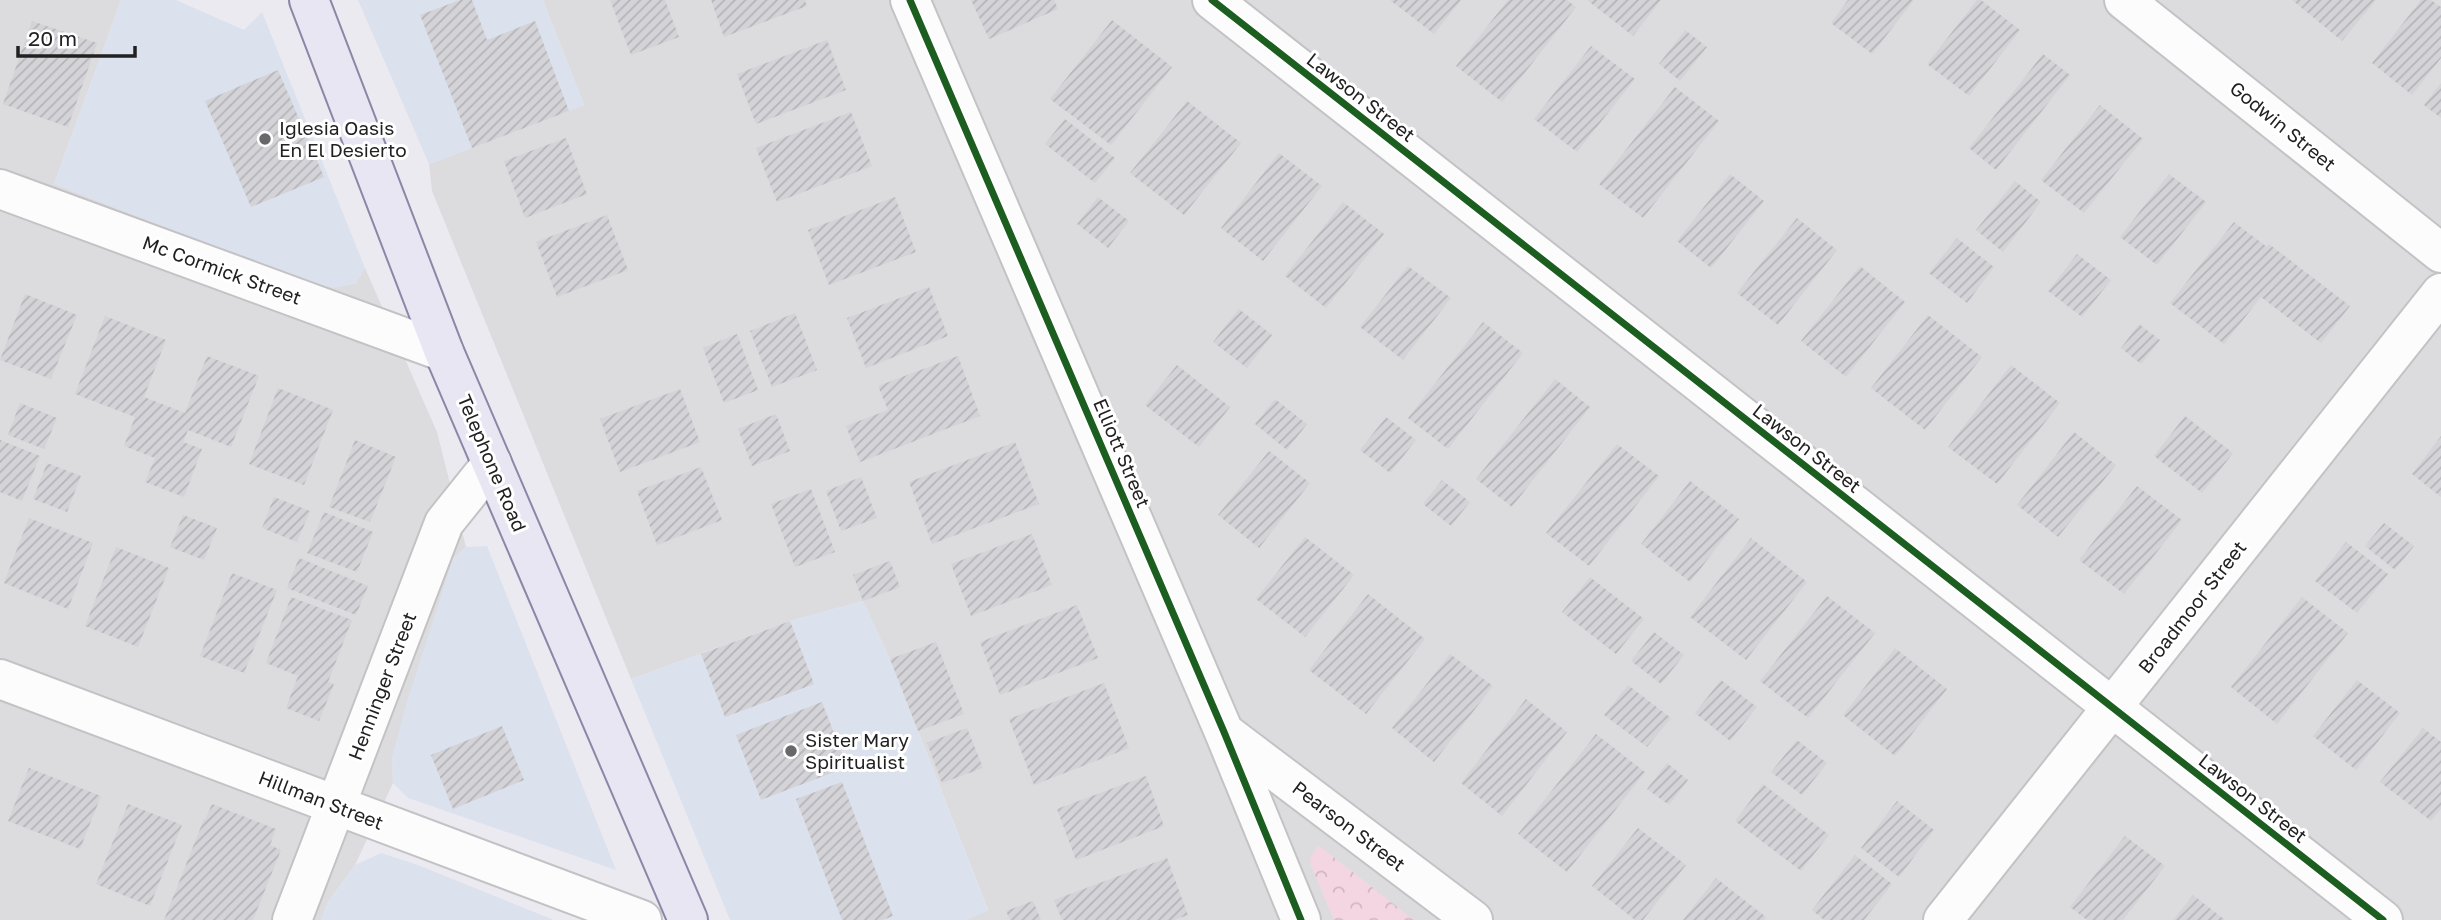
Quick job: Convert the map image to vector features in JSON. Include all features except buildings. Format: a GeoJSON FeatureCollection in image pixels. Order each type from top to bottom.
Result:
{"type":"FeatureCollection","features":[{"type":"Feature","properties":{"kind":"main road","name":"Telephone Road"},"geometry":{"type":"LineString","coordinates":[[309,0],[444,352],[688,920]]}},
{"type":"Feature","properties":{"kind":"street","name":"Elliott Street"},"geometry":{"type":"LineString","coordinates":[[910,0],[1224,732],[1301,920]]}},
{"type":"Feature","properties":{"kind":"street","name":"Lawson Street"},"geometry":{"type":"LineString","coordinates":[[1212,0],[2382,920]]}},
{"type":"Feature","properties":{"kind":"street","name":"Godwin Street"},"geometry":{"type":"LineString","coordinates":[[2124,0],[2441,253]]}},
{"type":"Feature","properties":{"kind":"street","name":"Mc Cormick Street"},"geometry":{"type":"LineString","coordinates":[[0,189],[444,352]]}},
{"type":"Feature","properties":{"kind":"street","name":"Broadmoor Street"},"geometry":{"type":"LineString","coordinates":[[1943,920],[2441,293]]}},
{"type":"Feature","properties":{"kind":"street","name":"Henninger Street"},"geometry":{"type":"LineString","coordinates":[[292,920],[444,523],[492,463]]}},
{"type":"Feature","properties":{"kind":"street","name":"Hillman Street"},"geometry":{"type":"LineString","coordinates":[[0,678],[642,920]]}},
{"type":"Feature","properties":{"kind":"street","name":"Pearson Street"},"geometry":{"type":"LineString","coordinates":[[1224,732],[1473,920]]}},
{"type":"Feature","properties":{"kind":"shaded area"},"geometry":{"type":"Polygon","coordinates":[[[0,0],[121,0],[54,184],[355,284],[365,268],[437,432],[466,547],[453,559],[392,758],[393,783],[355,865],[328,902],[321,920],[0,920],[0,0]]]}},
{"type":"Feature","properties":{"kind":"shaded area"},"geometry":{"type":"Polygon","coordinates":[[[121,0],[176,0],[244,30],[262,12],[365,268],[355,284],[334,288],[311,285],[54,184],[121,0]]]}},
{"type":"Feature","properties":{"kind":"shaded area"},"geometry":{"type":"Polygon","coordinates":[[[358,0],[543,0],[584,105],[429,164],[358,0]]]}},
{"type":"Feature","properties":{"kind":"shaded area"},"geometry":{"type":"Polygon","coordinates":[[[543,0],[2441,0],[2441,920],[965,920],[988,910],[890,659],[863,601],[790,621],[631,679],[432,191],[429,164],[584,105],[543,0]]]}},
{"type":"Feature","properties":{"kind":"shaded area"},"geometry":{"type":"Polygon","coordinates":[[[487,546],[616,870],[408,798],[393,783],[392,758],[406,705],[453,559],[466,547],[487,546]]]}},
{"type":"Feature","properties":{"kind":"shaded area"},"geometry":{"type":"Polygon","coordinates":[[[863,601],[890,659],[988,911],[966,920],[730,920],[631,679],[790,621],[863,601]]]}},
{"type":"Feature","properties":{"kind":"shaded area"},"geometry":{"type":"Polygon","coordinates":[[[381,853],[418,865],[554,920],[321,920],[328,902],[355,865],[381,853]]]}},
{"type":"Feature","properties":{"kind":"green space"},"geometry":{"type":"Polygon","coordinates":[[[1318,845],[1414,920],[1334,920],[1309,861],[1318,845]]]}},
{"type":"Feature","properties":{"kind":"cycle path"},"geometry":{"type":"LineString","coordinates":[[910,0],[1224,732],[1301,920]]}},
{"type":"Feature","properties":{"kind":"cycle path"},"geometry":{"type":"LineString","coordinates":[[1212,0],[2383,920]]}},
{"type":"Feature","properties":{"kind":"place","name":"Iglesia Oasis En El Desierto"},"geometry":{"type":"Point","coordinates":[265,139]}},
{"type":"Feature","properties":{"kind":"place","name":"Sister Mary Spiritualist"},"geometry":{"type":"Point","coordinates":[791,751]}}]}
